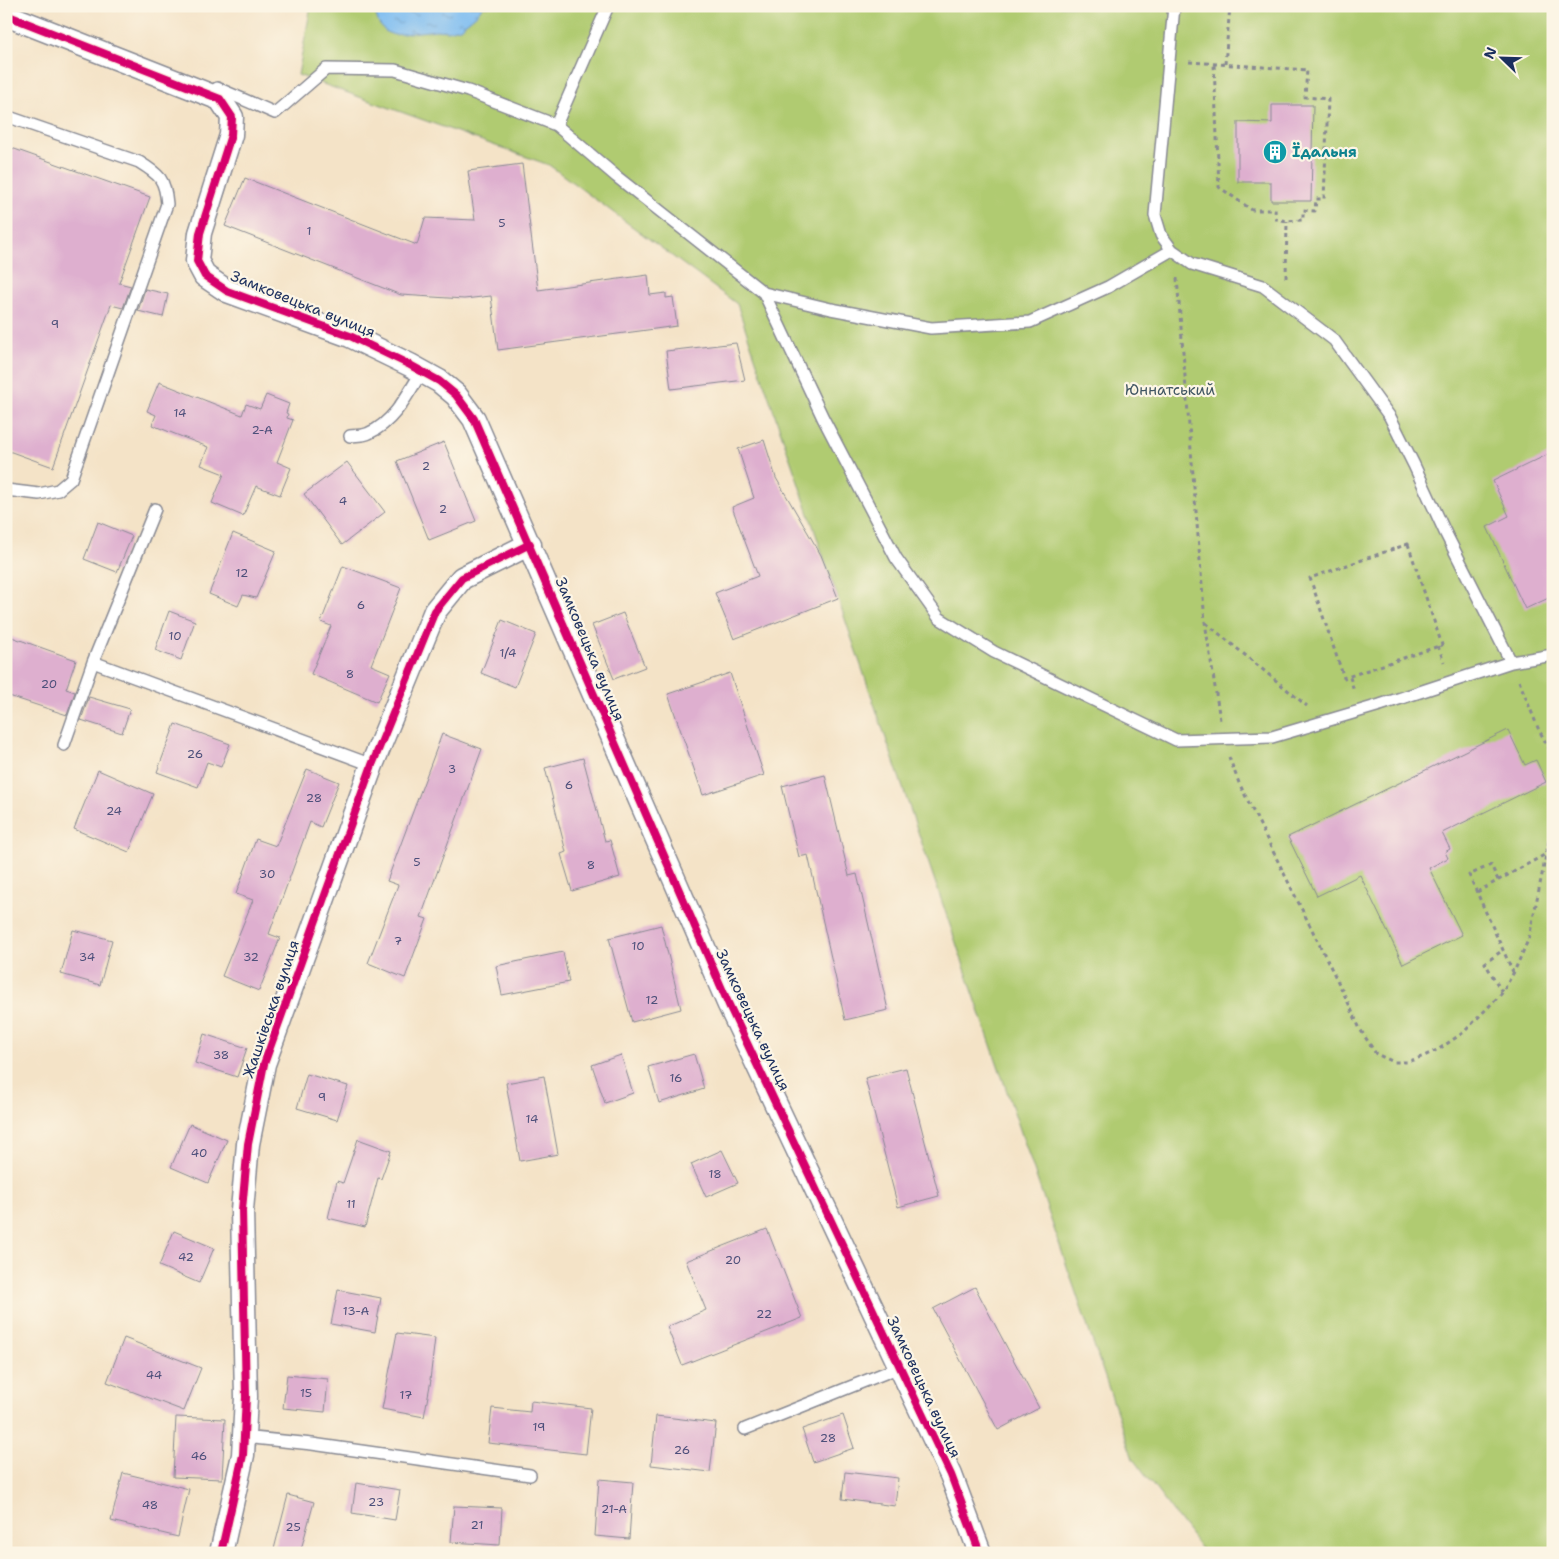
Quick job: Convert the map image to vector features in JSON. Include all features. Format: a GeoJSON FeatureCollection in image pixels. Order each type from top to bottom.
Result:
{"type":"FeatureCollection","features":[{"type":"Feature","properties":{"kind":"street","name":"Замковецька вулиця"},"geometry":{"type":"LineString","coordinates":[[6,15],[135,64],[220,99],[232,117],[231,135],[200,233],[197,261],[205,276],[226,291],[350,336],[439,381],[456,395],[474,419],[729,1005],[951,1475],[980,1553]]}},
{"type":"Feature","properties":{"kind":"street","name":"Жашківська вулиця"},"geometry":{"type":"LineString","coordinates":[[222,1553],[243,1455],[246,1397],[242,1210],[248,1144],[264,1064],[372,765],[435,611],[462,578],[530,544]]}},
{"type":"Feature","properties":{"kind":"lane"},"geometry":{"type":"LineString","coordinates":[[556,125],[608,6]]}},
{"type":"Feature","properties":{"kind":"lane"},"geometry":{"type":"LineString","coordinates":[[1174,6],[1155,214],[1161,235],[1172,250],[1192,264],[1263,286],[1334,340],[1390,417],[1445,532],[1511,662]]}},
{"type":"Feature","properties":{"kind":"lane"},"geometry":{"type":"LineString","coordinates":[[135,64],[171,69],[275,112],[326,69],[395,70],[468,91],[556,125],[764,293],[832,309],[931,328],[1030,322],[1108,287],[1172,250]]}},
{"type":"Feature","properties":{"kind":"lane"},"geometry":{"type":"LineString","coordinates":[[6,116],[140,162],[156,172],[165,187],[167,204],[71,479],[58,490],[39,494],[6,490]]}},
{"type":"Feature","properties":{"kind":"lane"},"geometry":{"type":"LineString","coordinates":[[764,293],[823,418],[896,558],[939,618],[994,652],[1176,740],[1272,737],[1511,662],[1553,655]]}},
{"type":"Feature","properties":{"kind":"lane"},"geometry":{"type":"LineString","coordinates":[[350,436],[368,434],[386,421],[402,405],[422,372]]}},
{"type":"Feature","properties":{"kind":"lane"},"geometry":{"type":"LineString","coordinates":[[64,745],[93,662],[155,509]]}},
{"type":"Feature","properties":{"kind":"lane"},"geometry":{"type":"LineString","coordinates":[[93,662],[372,765]]}},
{"type":"Feature","properties":{"kind":"lane"},"geometry":{"type":"LineString","coordinates":[[745,1429],[900,1368]]}},
{"type":"Feature","properties":{"kind":"lane"},"geometry":{"type":"LineString","coordinates":[[244,1437],[312,1444],[530,1474]]}},
{"type":"Feature","properties":{"kind":"path"},"geometry":{"type":"LineString","coordinates":[[1224,64],[1230,6]]}},
{"type":"Feature","properties":{"kind":"path"},"geometry":{"type":"LineString","coordinates":[[1169,61],[1307,70],[1305,97],[1328,99],[1324,199],[1316,199],[1315,211],[1303,210],[1302,220],[1287,221],[1276,219],[1274,210],[1252,210],[1219,187],[1214,64]]}},
{"type":"Feature","properties":{"kind":"path"},"geometry":{"type":"LineString","coordinates":[[1285,303],[1287,221]]}},
{"type":"Feature","properties":{"kind":"path"},"geometry":{"type":"LineString","coordinates":[[1408,544],[1442,645],[1344,678],[1310,578],[1408,544]]}},
{"type":"Feature","properties":{"kind":"path"},"geometry":{"type":"LineString","coordinates":[[1205,622],[1325,721]]}},
{"type":"Feature","properties":{"kind":"path"},"geometry":{"type":"LineString","coordinates":[[1511,662],[1538,728],[1553,756]]}},
{"type":"Feature","properties":{"kind":"path"},"geometry":{"type":"LineString","coordinates":[[1476,892],[1546,854]]}},
{"type":"Feature","properties":{"kind":"path"},"geometry":{"type":"LineString","coordinates":[[1498,880],[1491,865],[1469,875],[1514,972]]}},
{"type":"Feature","properties":{"kind":"path"},"geometry":{"type":"LineString","coordinates":[[1502,992],[1485,963],[1503,950]]}},
{"type":"Feature","properties":{"kind":"green space","name":"Юннатський"},"geometry":{"type":"Polygon","coordinates":[[[311,6],[1553,6],[1553,1553],[1204,1553],[1133,1459],[737,304],[549,165],[298,75],[311,6]]]}},
{"type":"Feature","properties":{"kind":"water"},"geometry":{"type":"Polygon","coordinates":[[[373,6],[483,6],[477,14],[460,28],[448,31],[436,30],[394,35],[386,32],[379,24],[373,6]]]}},
{"type":"Feature","properties":{"kind":"building","name":"Їдальня"},"geometry":{"type":"Polygon","coordinates":[[[1272,105],[1313,105],[1311,201],[1271,201],[1271,182],[1238,182],[1238,122],[1272,123],[1272,105]]]}},
{"type":"Feature","properties":{"kind":"building"},"geometry":{"type":"Polygon","coordinates":[[[6,146],[150,197],[119,283],[131,286],[123,308],[111,305],[53,467],[6,450],[6,146]]]}},
{"type":"Feature","properties":{"kind":"building"},"geometry":{"type":"Polygon","coordinates":[[[522,164],[538,290],[648,275],[650,295],[666,293],[666,298],[673,297],[677,326],[498,350],[491,296],[464,299],[401,295],[225,226],[245,178],[417,245],[425,218],[475,220],[468,171],[522,164]]]}},
{"type":"Feature","properties":{"kind":"building"},"geometry":{"type":"Polygon","coordinates":[[[145,289],[168,294],[163,317],[138,311],[145,289]]]}},
{"type":"Feature","properties":{"kind":"building"},"geometry":{"type":"Polygon","coordinates":[[[736,343],[745,380],[671,389],[666,351],[736,343]]]}},
{"type":"Feature","properties":{"kind":"building"},"geometry":{"type":"Polygon","coordinates":[[[159,382],[242,415],[246,404],[260,409],[266,395],[289,404],[286,413],[288,414],[287,418],[293,420],[277,462],[291,468],[280,495],[256,486],[243,516],[212,503],[224,474],[201,465],[208,447],[152,425],[156,415],[147,411],[159,382]]]}},
{"type":"Feature","properties":{"kind":"building"},"geometry":{"type":"Polygon","coordinates":[[[764,440],[776,478],[821,555],[838,598],[734,639],[715,593],[758,576],[732,507],[754,498],[738,449],[764,440]]]}},
{"type":"Feature","properties":{"kind":"building"},"geometry":{"type":"Polygon","coordinates":[[[444,442],[476,521],[429,540],[397,461],[444,442]]]}},
{"type":"Feature","properties":{"kind":"building"},"geometry":{"type":"Polygon","coordinates":[[[1553,452],[1553,596],[1525,609],[1487,527],[1509,516],[1493,481],[1553,452]]]}},
{"type":"Feature","properties":{"kind":"building"},"geometry":{"type":"Polygon","coordinates":[[[347,462],[385,512],[342,545],[304,494],[347,462]]]}},
{"type":"Feature","properties":{"kind":"building"},"geometry":{"type":"Polygon","coordinates":[[[98,522],[132,536],[117,572],[84,559],[98,522]]]}},
{"type":"Feature","properties":{"kind":"building"},"geometry":{"type":"Polygon","coordinates":[[[233,533],[276,551],[256,598],[243,595],[238,606],[209,594],[233,533]]]}},
{"type":"Feature","properties":{"kind":"building"},"geometry":{"type":"Polygon","coordinates":[[[343,566],[401,588],[371,665],[390,673],[377,702],[311,674],[331,626],[321,622],[343,566]]]}},
{"type":"Feature","properties":{"kind":"building"},"geometry":{"type":"Polygon","coordinates":[[[169,611],[195,621],[181,660],[155,650],[169,611]]]}},
{"type":"Feature","properties":{"kind":"building"},"geometry":{"type":"Polygon","coordinates":[[[623,613],[645,667],[614,679],[592,625],[623,613]]]}},
{"type":"Feature","properties":{"kind":"building"},"geometry":{"type":"Polygon","coordinates":[[[502,620],[536,634],[515,687],[481,673],[502,620]]]}},
{"type":"Feature","properties":{"kind":"building"},"geometry":{"type":"Polygon","coordinates":[[[6,635],[76,660],[66,689],[75,692],[67,715],[6,695],[6,635]]]}},
{"type":"Feature","properties":{"kind":"building"},"geometry":{"type":"Polygon","coordinates":[[[730,673],[764,775],[703,795],[668,694],[730,673]]]}},
{"type":"Feature","properties":{"kind":"building"},"geometry":{"type":"Polygon","coordinates":[[[89,697],[130,709],[122,733],[81,720],[89,697]]]}},
{"type":"Feature","properties":{"kind":"building"},"geometry":{"type":"Polygon","coordinates":[[[175,724],[230,744],[221,767],[207,762],[198,787],[157,772],[175,724]]]}},
{"type":"Feature","properties":{"kind":"building"},"geometry":{"type":"Polygon","coordinates":[[[1508,730],[1525,765],[1536,760],[1546,782],[1442,833],[1450,849],[1445,852],[1448,858],[1429,868],[1462,935],[1403,964],[1360,875],[1317,896],[1288,837],[1508,730]]]}},
{"type":"Feature","properties":{"kind":"building"},"geometry":{"type":"Polygon","coordinates":[[[442,734],[482,749],[421,917],[427,919],[405,978],[368,963],[398,885],[387,881],[442,734]]]}},
{"type":"Feature","properties":{"kind":"building"},"geometry":{"type":"Polygon","coordinates":[[[583,758],[605,841],[610,840],[620,877],[572,891],[561,854],[566,852],[545,768],[583,758]]]}},
{"type":"Feature","properties":{"kind":"building"},"geometry":{"type":"Polygon","coordinates":[[[307,769],[339,782],[321,827],[310,822],[269,934],[280,938],[259,991],[222,976],[253,900],[236,894],[256,839],[276,846],[307,769]]]}},
{"type":"Feature","properties":{"kind":"building"},"geometry":{"type":"Polygon","coordinates":[[[98,770],[153,794],[129,852],[74,829],[98,770]]]}},
{"type":"Feature","properties":{"kind":"building"},"geometry":{"type":"Polygon","coordinates":[[[825,775],[849,876],[857,874],[888,1010],[845,1020],[808,855],[799,857],[782,786],[825,775]]]}},
{"type":"Feature","properties":{"kind":"building"},"geometry":{"type":"Polygon","coordinates":[[[661,925],[681,1009],[632,1022],[609,938],[661,925]]]}},
{"type":"Feature","properties":{"kind":"building"},"geometry":{"type":"Polygon","coordinates":[[[73,930],[112,940],[100,985],[61,974],[73,930]]]}},
{"type":"Feature","properties":{"kind":"building"},"geometry":{"type":"Polygon","coordinates":[[[563,952],[569,982],[502,995],[496,966],[563,952]]]}},
{"type":"Feature","properties":{"kind":"building"},"geometry":{"type":"Polygon","coordinates":[[[204,1034],[247,1048],[237,1077],[195,1063],[204,1034]]]}},
{"type":"Feature","properties":{"kind":"building"},"geometry":{"type":"Polygon","coordinates":[[[694,1054],[704,1089],[659,1103],[648,1067],[694,1054]]]}},
{"type":"Feature","properties":{"kind":"building"},"geometry":{"type":"Polygon","coordinates":[[[621,1055],[633,1093],[605,1103],[592,1065],[621,1055]]]}},
{"type":"Feature","properties":{"kind":"building"},"geometry":{"type":"Polygon","coordinates":[[[906,1068],[939,1196],[898,1207],[865,1078],[906,1068]]]}},
{"type":"Feature","properties":{"kind":"building"},"geometry":{"type":"Polygon","coordinates":[[[307,1074],[348,1086],[337,1120],[297,1108],[307,1074]]]}},
{"type":"Feature","properties":{"kind":"building"},"geometry":{"type":"Polygon","coordinates":[[[544,1076],[558,1154],[520,1161],[506,1083],[544,1076]]]}},
{"type":"Feature","properties":{"kind":"building"},"geometry":{"type":"Polygon","coordinates":[[[190,1124],[227,1140],[208,1183],[171,1167],[190,1124]]]}},
{"type":"Feature","properties":{"kind":"building"},"geometry":{"type":"Polygon","coordinates":[[[358,1139],[391,1151],[381,1179],[378,1178],[365,1227],[328,1218],[337,1181],[343,1183],[358,1139]]]}},
{"type":"Feature","properties":{"kind":"building"},"geometry":{"type":"Polygon","coordinates":[[[722,1150],[738,1183],[706,1197],[691,1164],[722,1150]]]}},
{"type":"Feature","properties":{"kind":"building"},"geometry":{"type":"Polygon","coordinates":[[[767,1229],[802,1318],[682,1365],[667,1327],[706,1310],[686,1261],[767,1229]]]}},
{"type":"Feature","properties":{"kind":"building"},"geometry":{"type":"Polygon","coordinates":[[[174,1231],[214,1248],[199,1283],[159,1266],[174,1231]]]}},
{"type":"Feature","properties":{"kind":"building"},"geometry":{"type":"Polygon","coordinates":[[[975,1287],[1039,1408],[998,1430],[933,1309],[975,1287]]]}},
{"type":"Feature","properties":{"kind":"building"},"geometry":{"type":"Polygon","coordinates":[[[338,1290],[381,1298],[375,1332],[331,1324],[338,1290]]]}},
{"type":"Feature","properties":{"kind":"building"},"geometry":{"type":"Polygon","coordinates":[[[397,1333],[435,1338],[431,1380],[424,1417],[382,1409],[397,1333]]]}},
{"type":"Feature","properties":{"kind":"building"},"geometry":{"type":"Polygon","coordinates":[[[124,1338],[201,1368],[184,1411],[107,1382],[124,1338]]]}},
{"type":"Feature","properties":{"kind":"building"},"geometry":{"type":"Polygon","coordinates":[[[287,1375],[328,1379],[325,1412],[283,1408],[287,1375]]]}},
{"type":"Feature","properties":{"kind":"building"},"geometry":{"type":"Polygon","coordinates":[[[531,1401],[591,1408],[586,1454],[488,1443],[492,1408],[530,1412],[531,1401]]]}},
{"type":"Feature","properties":{"kind":"building"},"geometry":{"type":"Polygon","coordinates":[[[843,1415],[854,1448],[813,1462],[802,1429],[843,1415]]]}},
{"type":"Feature","properties":{"kind":"building"},"geometry":{"type":"Polygon","coordinates":[[[656,1416],[716,1423],[710,1472],[651,1465],[656,1416]]]}},
{"type":"Feature","properties":{"kind":"building"},"geometry":{"type":"Polygon","coordinates":[[[176,1417],[225,1419],[222,1479],[173,1477],[176,1417]]]}},
{"type":"Feature","properties":{"kind":"building"},"geometry":{"type":"Polygon","coordinates":[[[845,1472],[898,1478],[895,1506],[842,1499],[845,1472]]]}},
{"type":"Feature","properties":{"kind":"building"},"geometry":{"type":"Polygon","coordinates":[[[123,1473],[189,1489],[178,1537],[111,1521],[123,1473]]]}},
{"type":"Feature","properties":{"kind":"building"},"geometry":{"type":"Polygon","coordinates":[[[599,1479],[633,1482],[629,1539],[595,1536],[599,1479]]]}},
{"type":"Feature","properties":{"kind":"building"},"geometry":{"type":"Polygon","coordinates":[[[356,1483],[400,1490],[395,1520],[352,1513],[356,1483]]]}},
{"type":"Feature","properties":{"kind":"building"},"geometry":{"type":"Polygon","coordinates":[[[288,1495],[314,1502],[300,1553],[273,1553],[288,1495]]]}},
{"type":"Feature","properties":{"kind":"building"},"geometry":{"type":"Polygon","coordinates":[[[454,1506],[502,1508],[500,1545],[451,1542],[454,1506]]]}},
{"type":"Feature","properties":{"kind":"cycle path"},"geometry":{"type":"LineString","coordinates":[[6,15],[220,99],[232,117],[231,135],[200,233],[197,261],[205,276],[227,291],[350,336],[410,365],[439,381],[456,395],[474,419],[729,1005],[951,1475],[980,1553]]}},
{"type":"Feature","properties":{"kind":"cycle path"},"geometry":{"type":"LineString","coordinates":[[221,1553],[243,1455],[246,1397],[242,1210],[248,1144],[264,1064],[372,765],[435,611],[462,578],[530,544]]}},
{"type":"Feature","properties":{"kind":"place","name":"Їдальня"},"geometry":{"type":"Point","coordinates":[1275,152]}}]}
